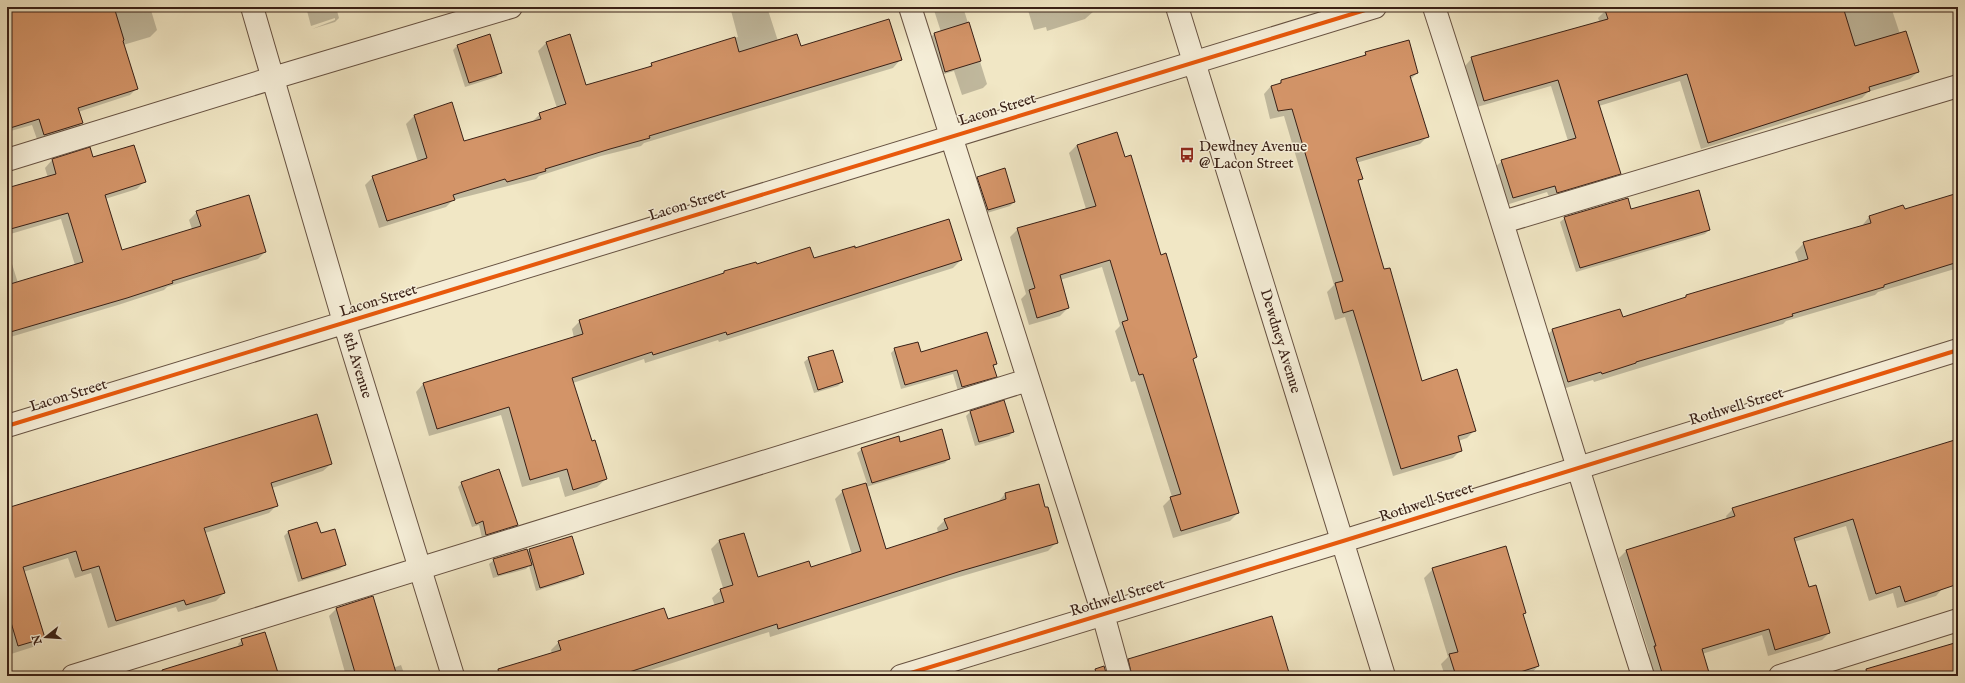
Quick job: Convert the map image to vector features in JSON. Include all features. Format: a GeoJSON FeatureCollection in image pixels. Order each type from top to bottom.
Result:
{"type":"FeatureCollection","features":[{"type":"Feature","properties":{"kind":"street","name":"8th Avenue"},"geometry":{"type":"LineString","coordinates":[[252,7],[344,322],[453,676]]}},
{"type":"Feature","properties":{"kind":"street"},"geometry":{"type":"LineString","coordinates":[[7,160],[272,78],[511,7]]}},
{"type":"Feature","properties":{"kind":"street"},"geometry":{"type":"LineString","coordinates":[[910,7],[1103,614],[1120,676]]}},
{"type":"Feature","properties":{"kind":"street","name":"Dewdney Avenue"},"geometry":{"type":"LineString","coordinates":[[1177,7],[1384,676]]}},
{"type":"Feature","properties":{"kind":"street","name":"Lacon Street"},"geometry":{"type":"LineString","coordinates":[[7,426],[1375,7]]}},
{"type":"Feature","properties":{"kind":"street"},"geometry":{"type":"LineString","coordinates":[[1434,7],[1504,222],[1577,467],[1643,676]]}},
{"type":"Feature","properties":{"kind":"street"},"geometry":{"type":"LineString","coordinates":[[1504,222],[1958,86]]}},
{"type":"Feature","properties":{"kind":"street","name":"Rothwell Street"},"geometry":{"type":"LineString","coordinates":[[901,676],[1343,541],[1577,467],[1958,350]]}},
{"type":"Feature","properties":{"kind":"street"},"geometry":{"type":"LineString","coordinates":[[73,676],[420,567],[1028,380]]}},
{"type":"Feature","properties":{"kind":"street"},"geometry":{"type":"LineString","coordinates":[[1780,676],[1958,620]]}},
{"type":"Feature","properties":{"kind":"building"},"geometry":{"type":"Polygon","coordinates":[[[7,7],[114,7],[138,89],[78,108],[83,123],[44,135],[39,119],[7,129],[7,7]]]}},
{"type":"Feature","properties":{"kind":"building"},"geometry":{"type":"Polygon","coordinates":[[[1604,7],[1843,7],[1855,46],[1906,31],[1919,72],[1869,87],[1870,91],[1708,143],[1687,74],[1598,101],[1621,174],[1557,193],[1555,186],[1513,198],[1501,160],[1576,138],[1558,80],[1484,101],[1471,57],[1608,19],[1604,7]]]}},
{"type":"Feature","properties":{"kind":"building"},"geometry":{"type":"Polygon","coordinates":[[[889,19],[902,60],[649,136],[650,138],[545,169],[546,171],[507,182],[505,179],[453,195],[455,200],[387,221],[372,176],[427,158],[414,115],[452,102],[464,141],[541,119],[539,113],[566,104],[546,42],[570,34],[586,85],[652,66],[651,63],[735,37],[739,52],[797,34],[801,46],[889,19]]]}},
{"type":"Feature","properties":{"kind":"building"},"geometry":{"type":"Polygon","coordinates":[[[969,22],[981,61],[945,72],[934,33],[969,22]]]}},
{"type":"Feature","properties":{"kind":"building"},"geometry":{"type":"Polygon","coordinates":[[[490,34],[502,73],[469,83],[457,45],[490,34]]]}},
{"type":"Feature","properties":{"kind":"building"},"geometry":{"type":"Polygon","coordinates":[[[1409,40],[1418,73],[1410,76],[1429,137],[1356,158],[1363,179],[1358,180],[1384,269],[1390,268],[1422,381],[1457,369],[1476,431],[1458,436],[1462,451],[1401,469],[1353,310],[1343,313],[1335,283],[1343,281],[1292,109],[1278,111],[1271,86],[1281,83],[1281,80],[1366,55],[1365,52],[1409,40]]]}},
{"type":"Feature","properties":{"kind":"building"},"geometry":{"type":"Polygon","coordinates":[[[1117,132],[1125,157],[1131,155],[1161,255],[1166,253],[1197,357],[1193,359],[1239,513],[1181,531],[1170,497],[1181,494],[1143,374],[1139,375],[1122,322],[1128,320],[1110,260],[1060,275],[1069,308],[1037,318],[1029,290],[1035,288],[1017,228],[1096,206],[1077,145],[1117,132]]]}},
{"type":"Feature","properties":{"kind":"building"},"geometry":{"type":"Polygon","coordinates":[[[134,145],[146,182],[105,195],[122,250],[201,226],[196,211],[249,195],[266,252],[172,281],[173,283],[127,298],[7,333],[7,285],[83,262],[68,213],[7,230],[7,188],[56,174],[52,159],[90,147],[93,157],[134,145]]]}},
{"type":"Feature","properties":{"kind":"building"},"geometry":{"type":"Polygon","coordinates":[[[1005,168],[1015,202],[988,210],[977,177],[1005,168]]]}},
{"type":"Feature","properties":{"kind":"building"},"geometry":{"type":"Polygon","coordinates":[[[1699,190],[1710,230],[1580,268],[1564,217],[1628,198],[1631,209],[1699,190]]]}},
{"type":"Feature","properties":{"kind":"building"},"geometry":{"type":"Polygon","coordinates":[[[1958,193],[1958,262],[1884,285],[1884,287],[1792,314],[1793,316],[1636,362],[1602,374],[1601,372],[1568,382],[1552,329],[1620,309],[1623,317],[1686,297],[1686,295],[1808,259],[1803,242],[1871,223],[1869,216],[1903,205],[1905,209],[1958,193]]]}},
{"type":"Feature","properties":{"kind":"building"},"geometry":{"type":"Polygon","coordinates":[[[949,219],[962,260],[727,335],[726,332],[653,355],[652,352],[572,378],[592,441],[595,440],[607,479],[573,490],[567,469],[530,480],[509,407],[437,429],[423,383],[583,334],[579,320],[724,273],[724,271],[756,262],[757,264],[810,247],[814,258],[855,246],[855,248],[949,219]]]}},
{"type":"Feature","properties":{"kind":"building"},"geometry":{"type":"Polygon","coordinates":[[[987,332],[997,364],[993,365],[997,377],[962,387],[957,370],[905,385],[894,348],[918,342],[921,352],[987,332]]]}},
{"type":"Feature","properties":{"kind":"building"},"geometry":{"type":"Polygon","coordinates":[[[833,350],[843,382],[818,390],[808,357],[833,350]]]}},
{"type":"Feature","properties":{"kind":"building"},"geometry":{"type":"Polygon","coordinates":[[[1004,400],[1014,432],[979,442],[970,411],[1004,400]]]}},
{"type":"Feature","properties":{"kind":"building"},"geometry":{"type":"Polygon","coordinates":[[[317,414],[332,464],[271,483],[278,506],[204,528],[225,593],[186,605],[184,600],[116,621],[99,566],[82,571],[76,551],[23,567],[45,638],[18,646],[7,609],[7,508],[317,414]]]}},
{"type":"Feature","properties":{"kind":"building"},"geometry":{"type":"Polygon","coordinates":[[[942,429],[950,459],[872,483],[861,448],[899,436],[900,442],[942,429]]]}},
{"type":"Feature","properties":{"kind":"building"},"geometry":{"type":"Polygon","coordinates":[[[1958,439],[1958,584],[1905,602],[1900,586],[1876,594],[1853,519],[1794,538],[1809,587],[1816,585],[1830,633],[1775,650],[1769,629],[1702,649],[1710,676],[1663,676],[1654,646],[1656,646],[1626,550],[1735,516],[1732,508],[1958,439]]]}},
{"type":"Feature","properties":{"kind":"building"},"geometry":{"type":"Polygon","coordinates":[[[499,469],[518,525],[486,535],[483,521],[476,524],[461,482],[499,469]]]}},
{"type":"Feature","properties":{"kind":"building"},"geometry":{"type":"Polygon","coordinates":[[[866,483],[886,549],[948,529],[944,519],[1006,499],[1005,493],[1039,484],[1045,507],[1048,507],[1058,543],[961,571],[778,629],[777,624],[617,676],[499,676],[498,669],[561,650],[558,641],[664,608],[668,619],[724,602],[720,589],[733,585],[719,540],[744,533],[758,577],[809,561],[811,567],[861,551],[842,490],[866,483]]]}},
{"type":"Feature","properties":{"kind":"building"},"geometry":{"type":"Polygon","coordinates":[[[317,522],[321,533],[335,529],[346,565],[302,579],[288,531],[317,522]]]}},
{"type":"Feature","properties":{"kind":"building"},"geometry":{"type":"Polygon","coordinates":[[[572,536],[584,574],[540,588],[529,549],[572,536]]]}},
{"type":"Feature","properties":{"kind":"building"},"geometry":{"type":"Polygon","coordinates":[[[1506,546],[1526,613],[1523,614],[1539,666],[1508,676],[1456,676],[1449,654],[1458,652],[1432,568],[1506,546]]]}},
{"type":"Feature","properties":{"kind":"building"},"geometry":{"type":"Polygon","coordinates":[[[527,549],[532,565],[498,575],[493,559],[527,549]]]}},
{"type":"Feature","properties":{"kind":"building"},"geometry":{"type":"Polygon","coordinates":[[[373,596],[397,676],[356,676],[336,608],[373,596]]]}},
{"type":"Feature","properties":{"kind":"building"},"geometry":{"type":"Polygon","coordinates":[[[1272,616],[1290,676],[1132,676],[1128,659],[1272,616]]]}},
{"type":"Feature","properties":{"kind":"building"},"geometry":{"type":"Polygon","coordinates":[[[265,632],[279,676],[163,676],[162,670],[243,645],[241,639],[265,632]]]}},
{"type":"Feature","properties":{"kind":"building"},"geometry":{"type":"Polygon","coordinates":[[[1958,642],[1958,676],[1867,676],[1866,669],[1958,642]]]}},
{"type":"Feature","properties":{"kind":"building"},"geometry":{"type":"Polygon","coordinates":[[[1104,666],[1107,676],[1097,676],[1095,669],[1104,666]]]}},
{"type":"Feature","properties":{"kind":"cycle path"},"geometry":{"type":"LineString","coordinates":[[7,426],[1375,7]]}},
{"type":"Feature","properties":{"kind":"cycle path"},"geometry":{"type":"LineString","coordinates":[[901,676],[1343,541],[1958,350]]}},
{"type":"Feature","properties":{"kind":"place","name":"Dewdney Avenue @ Lacon Street"},"geometry":{"type":"Point","coordinates":[1187,155]}}]}
